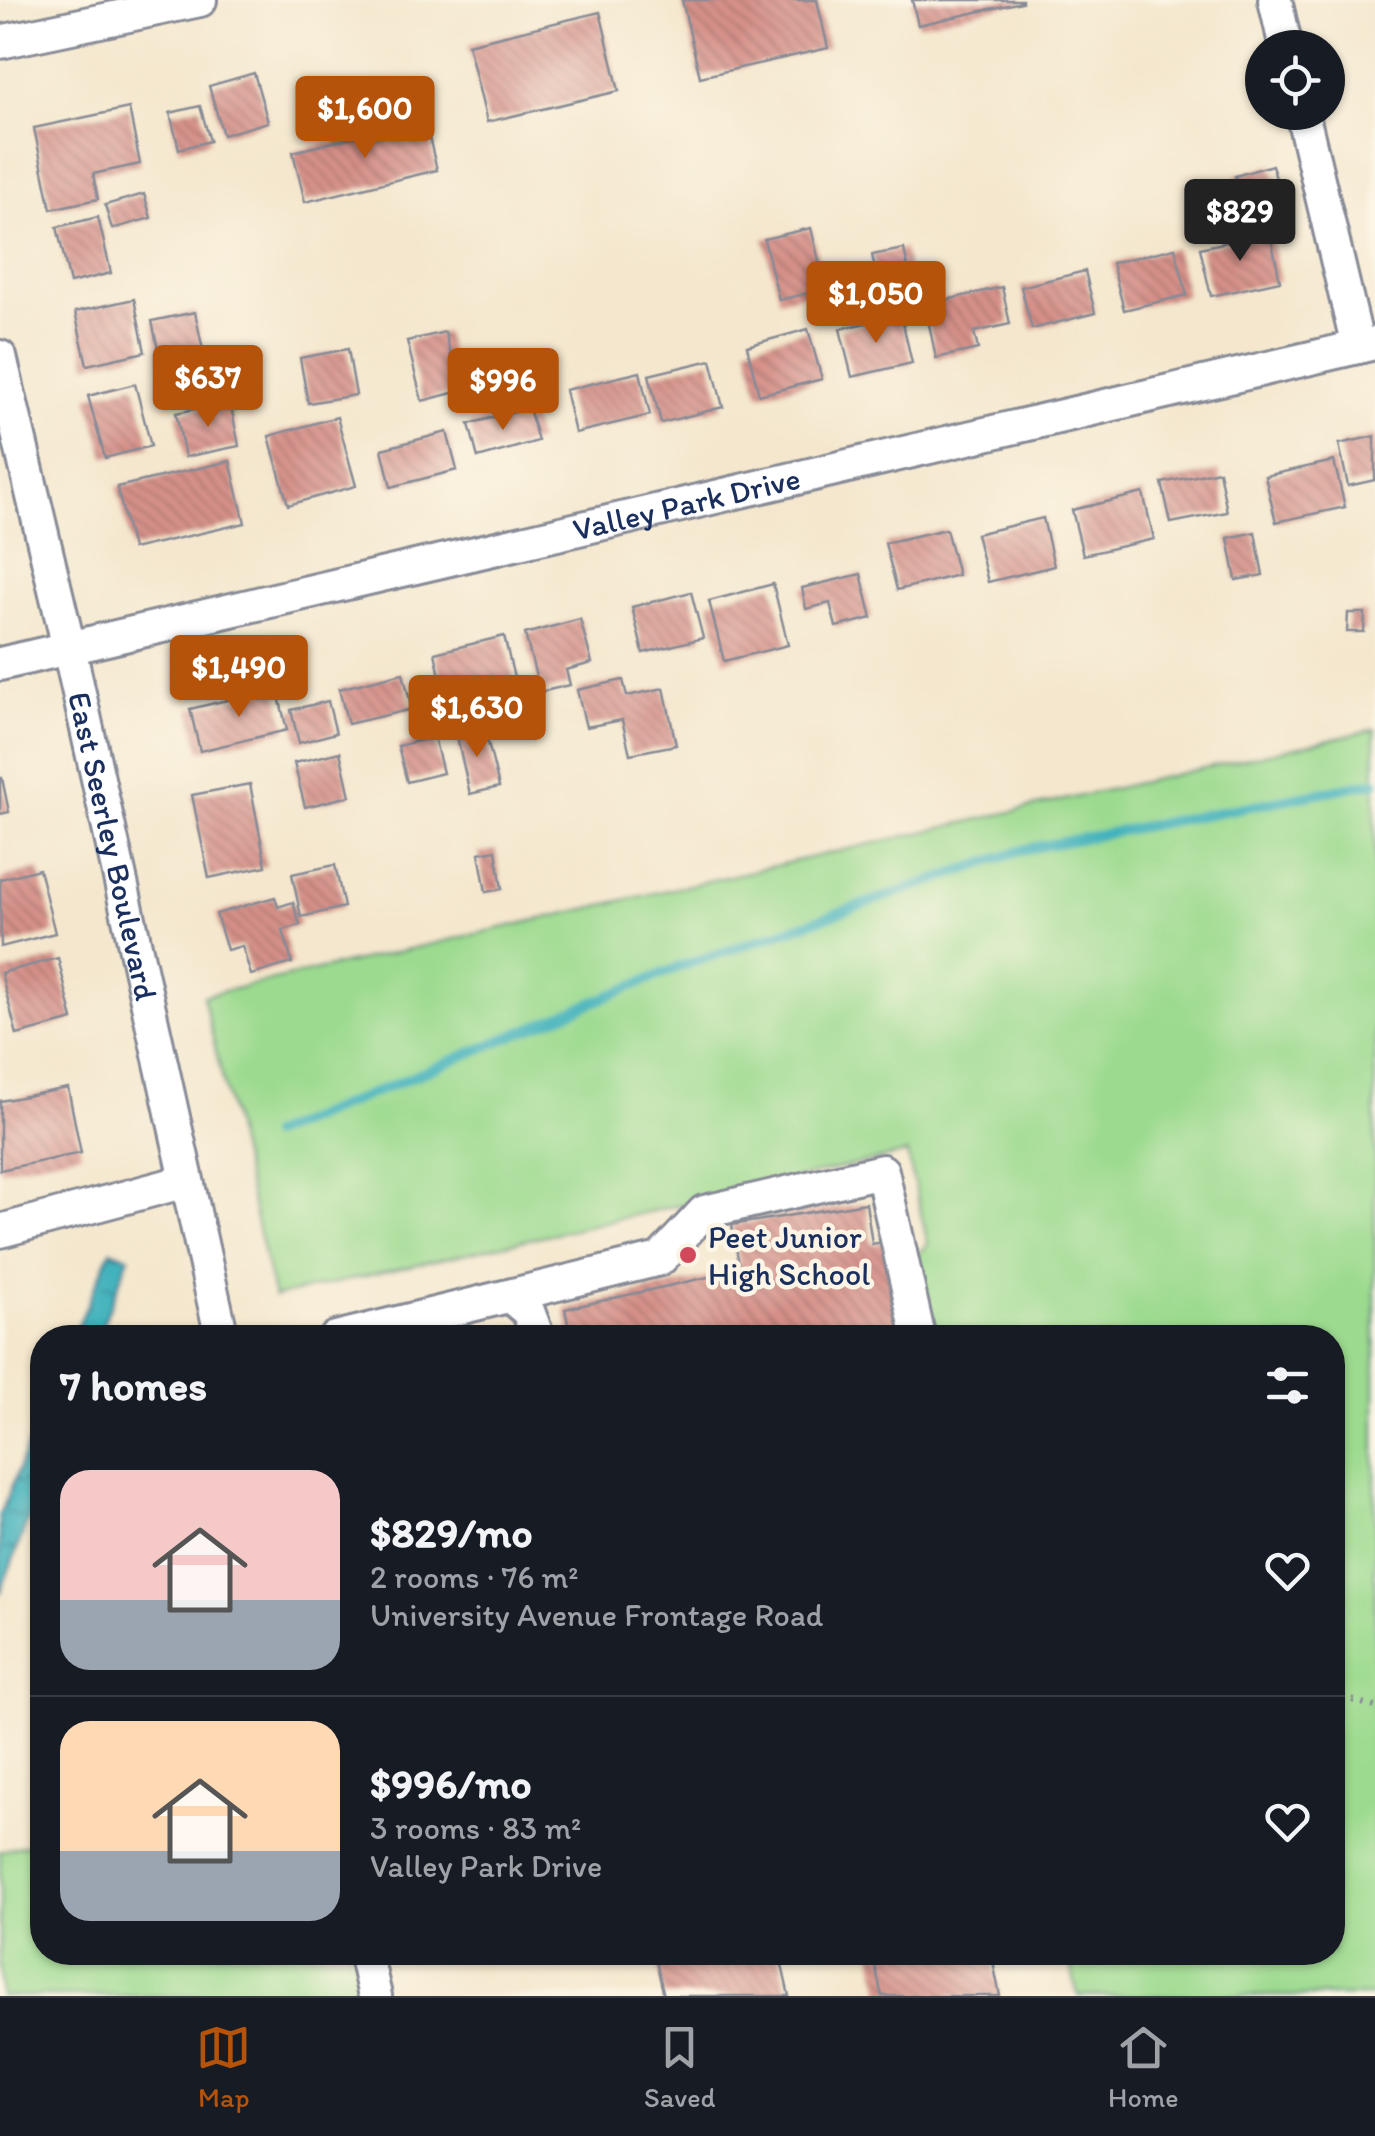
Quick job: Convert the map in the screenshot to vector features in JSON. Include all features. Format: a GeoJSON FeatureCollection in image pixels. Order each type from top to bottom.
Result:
{"type":"FeatureCollection","features":[{"type":"Feature","properties":{"kind":"street"},"geometry":{"type":"LineString","coordinates":[[0,42],[200,0]]}},
{"type":"Feature","properties":{"kind":"street"},"geometry":{"type":"LineString","coordinates":[[1275,0],[1282,30]]}},
{"type":"Feature","properties":{"kind":"street"},"geometry":{"type":"LineString","coordinates":[[1307,130],[1366,345]]}},
{"type":"Feature","properties":{"kind":"street","name":"Valley Park Drive"},"geometry":{"type":"LineString","coordinates":[[0,664],[1366,345]]}},
{"type":"Feature","properties":{"kind":"street","name":"East Seerley Boulevard"},"geometry":{"type":"LineString","coordinates":[[0,358],[69,648],[219,1325]]}},
{"type":"Feature","properties":{"kind":"street"},"geometry":{"type":"LineString","coordinates":[[390,1325],[660,1259],[704,1212],[882,1172],[916,1325]]}},
{"type":"Feature","properties":{"kind":"street"},"geometry":{"type":"LineString","coordinates":[[0,1231],[186,1182]]}},
{"type":"Feature","properties":{"kind":"street"},"geometry":{"type":"LineString","coordinates":[[510,1296],[528,1310],[533,1325]]}},
{"type":"Feature","properties":{"kind":"street"},"geometry":{"type":"LineString","coordinates":[[368,1965],[375,1996]]}},
{"type":"Feature","properties":{"kind":"path"},"geometry":{"type":"LineString","coordinates":[[1345,1698],[1375,1707]]}},
{"type":"Feature","properties":{"kind":"green space"},"geometry":{"type":"Polygon","coordinates":[[[1375,729],[1375,1996],[1078,1996],[1071,1965],[1345,1965],[1345,1325],[923,1325],[909,1265],[928,1244],[907,1153],[274,1297],[203,996],[1375,729]]]}},
{"type":"Feature","properties":{"kind":"green space"},"geometry":{"type":"Polygon","coordinates":[[[30,1844],[30,1965],[368,1965],[375,1996],[0,1996],[0,1851],[30,1844]]]}},
{"type":"Feature","properties":{"kind":"water"},"geometry":{"type":"Polygon","coordinates":[[[111,1250],[129,1257],[103,1325],[78,1325],[111,1250]]]}},
{"type":"Feature","properties":{"kind":"water"},"geometry":{"type":"Polygon","coordinates":[[[30,1439],[30,1515],[0,1594],[0,1516],[30,1439]]]}},
{"type":"Feature","properties":{"kind":"building"},"geometry":{"type":"Polygon","coordinates":[[[682,0],[817,0],[828,48],[700,77],[682,0]]]}},
{"type":"Feature","properties":{"kind":"building"},"geometry":{"type":"Polygon","coordinates":[[[912,0],[1022,0],[1022,2],[918,25],[912,0]]]}},
{"type":"Feature","properties":{"kind":"building"},"geometry":{"type":"Polygon","coordinates":[[[600,12],[619,91],[487,122],[468,44],[600,12]]]}},
{"type":"Feature","properties":{"kind":"building"},"geometry":{"type":"Polygon","coordinates":[[[254,73],[268,122],[223,135],[209,86],[254,73]]]}},
{"type":"Feature","properties":{"kind":"building"},"geometry":{"type":"Polygon","coordinates":[[[200,106],[210,141],[179,149],[170,113],[200,106]]]}},
{"type":"Feature","properties":{"kind":"building"},"geometry":{"type":"Polygon","coordinates":[[[129,108],[140,164],[93,174],[98,199],[51,209],[34,128],[129,108]]]}},
{"type":"Feature","properties":{"kind":"building"},"geometry":{"type":"Polygon","coordinates":[[[425,120],[437,170],[305,202],[293,152],[425,120]]]}},
{"type":"Feature","properties":{"kind":"building"},"geometry":{"type":"Polygon","coordinates":[[[1272,165],[1284,206],[1247,216],[1235,176],[1272,165]]]}},
{"type":"Feature","properties":{"kind":"building"},"geometry":{"type":"Polygon","coordinates":[[[144,194],[151,218],[112,229],[105,205],[144,194]]]}},
{"type":"Feature","properties":{"kind":"building"},"geometry":{"type":"Polygon","coordinates":[[[98,217],[111,273],[70,283],[57,227],[98,217]]]}},
{"type":"Feature","properties":{"kind":"building"},"geometry":{"type":"Polygon","coordinates":[[[811,228],[826,289],[779,300],[764,239],[811,228]]]}},
{"type":"Feature","properties":{"kind":"building"},"geometry":{"type":"Polygon","coordinates":[[[1270,233],[1280,281],[1211,296],[1200,248],[1270,233]]]}},
{"type":"Feature","properties":{"kind":"building"},"geometry":{"type":"Polygon","coordinates":[[[1175,248],[1187,295],[1124,310],[1112,263],[1175,248]]]}},
{"type":"Feature","properties":{"kind":"building"},"geometry":{"type":"Polygon","coordinates":[[[904,249],[912,286],[880,293],[872,255],[904,249]]]}},
{"type":"Feature","properties":{"kind":"building"},"geometry":{"type":"Polygon","coordinates":[[[1085,271],[1095,313],[1032,329],[1021,287],[1085,271]]]}},
{"type":"Feature","properties":{"kind":"building"},"geometry":{"type":"Polygon","coordinates":[[[1002,287],[1010,324],[974,332],[978,349],[936,358],[925,305],[1002,287]]]}},
{"type":"Feature","properties":{"kind":"building"},"geometry":{"type":"Polygon","coordinates":[[[134,299],[145,352],[87,365],[75,312],[134,299]]]}},
{"type":"Feature","properties":{"kind":"building"},"geometry":{"type":"Polygon","coordinates":[[[195,312],[204,355],[161,364],[152,321],[195,312]]]}},
{"type":"Feature","properties":{"kind":"building"},"geometry":{"type":"Polygon","coordinates":[[[901,315],[912,363],[852,377],[840,329],[901,315]]]}},
{"type":"Feature","properties":{"kind":"building"},"geometry":{"type":"Polygon","coordinates":[[[808,329],[822,379],[759,395],[747,346],[808,329]]]}},
{"type":"Feature","properties":{"kind":"building"},"geometry":{"type":"Polygon","coordinates":[[[445,332],[460,391],[422,401],[407,341],[445,332]]]}},
{"type":"Feature","properties":{"kind":"building"},"geometry":{"type":"Polygon","coordinates":[[[348,349],[356,395],[308,403],[300,358],[348,349]]]}},
{"type":"Feature","properties":{"kind":"building"},"geometry":{"type":"Polygon","coordinates":[[[711,360],[723,407],[661,423],[649,375],[711,360]]]}},
{"type":"Feature","properties":{"kind":"building"},"geometry":{"type":"Polygon","coordinates":[[[640,372],[650,415],[575,433],[565,390],[640,372]]]}},
{"type":"Feature","properties":{"kind":"building"},"geometry":{"type":"Polygon","coordinates":[[[135,384],[151,446],[105,458],[88,396],[135,384]]]}},
{"type":"Feature","properties":{"kind":"building"},"geometry":{"type":"Polygon","coordinates":[[[230,402],[239,446],[185,457],[176,413],[230,402]]]}},
{"type":"Feature","properties":{"kind":"building"},"geometry":{"type":"Polygon","coordinates":[[[529,408],[538,441],[478,458],[469,424],[529,408]]]}},
{"type":"Feature","properties":{"kind":"building"},"geometry":{"type":"Polygon","coordinates":[[[337,417],[356,486],[288,505],[269,436],[337,417]]]}},
{"type":"Feature","properties":{"kind":"building"},"geometry":{"type":"Polygon","coordinates":[[[447,432],[457,470],[391,487],[382,449],[447,432]]]}},
{"type":"Feature","properties":{"kind":"building"},"geometry":{"type":"Polygon","coordinates":[[[1375,436],[1375,480],[1348,486],[1339,444],[1375,436]]]}},
{"type":"Feature","properties":{"kind":"building"},"geometry":{"type":"Polygon","coordinates":[[[230,461],[245,523],[132,549],[117,487],[230,461]]]}},
{"type":"Feature","properties":{"kind":"building"},"geometry":{"type":"Polygon","coordinates":[[[1334,461],[1345,507],[1276,522],[1265,476],[1334,461]]]}},
{"type":"Feature","properties":{"kind":"building"},"geometry":{"type":"Polygon","coordinates":[[[1219,471],[1227,512],[1171,523],[1162,483],[1219,471]]]}},
{"type":"Feature","properties":{"kind":"building"},"geometry":{"type":"Polygon","coordinates":[[[1143,493],[1154,539],[1083,555],[1072,510],[1143,493]]]}},
{"type":"Feature","properties":{"kind":"building"},"geometry":{"type":"Polygon","coordinates":[[[1043,518],[1054,566],[988,582],[976,534],[1043,518]]]}},
{"type":"Feature","properties":{"kind":"building"},"geometry":{"type":"Polygon","coordinates":[[[946,529],[958,575],[897,590],[885,543],[946,529]]]}},
{"type":"Feature","properties":{"kind":"building"},"geometry":{"type":"Polygon","coordinates":[[[1255,532],[1263,575],[1236,580],[1228,538],[1255,532]]]}},
{"type":"Feature","properties":{"kind":"building"},"geometry":{"type":"Polygon","coordinates":[[[861,574],[872,618],[836,627],[830,603],[806,609],[802,588],[861,574]]]}},
{"type":"Feature","properties":{"kind":"building"},"geometry":{"type":"Polygon","coordinates":[[[773,584],[788,645],[724,661],[709,601],[773,584]]]}},
{"type":"Feature","properties":{"kind":"building"},"geometry":{"type":"Polygon","coordinates":[[[691,592],[703,638],[643,653],[632,607],[691,592]]]}},
{"type":"Feature","properties":{"kind":"building"},"geometry":{"type":"Polygon","coordinates":[[[1348,613],[1365,613],[1364,632],[1347,632],[1348,613]]]}},
{"type":"Feature","properties":{"kind":"building"},"geometry":{"type":"Polygon","coordinates":[[[580,619],[592,663],[566,670],[570,685],[540,692],[525,634],[580,619]]]}},
{"type":"Feature","properties":{"kind":"building"},"geometry":{"type":"Polygon","coordinates":[[[504,636],[514,678],[444,695],[435,653],[504,636]]]}},
{"type":"Feature","properties":{"kind":"building"},"geometry":{"type":"Polygon","coordinates":[[[403,673],[412,709],[348,724],[339,689],[403,673]]]}},
{"type":"Feature","properties":{"kind":"building"},"geometry":{"type":"Polygon","coordinates":[[[623,680],[627,696],[664,688],[676,745],[630,754],[622,720],[586,727],[577,690],[623,680]]]}},
{"type":"Feature","properties":{"kind":"building"},"geometry":{"type":"Polygon","coordinates":[[[277,688],[287,730],[200,751],[190,709],[277,688]]]}},
{"type":"Feature","properties":{"kind":"building"},"geometry":{"type":"Polygon","coordinates":[[[328,701],[336,733],[299,743],[291,710],[328,701]]]}},
{"type":"Feature","properties":{"kind":"building"},"geometry":{"type":"Polygon","coordinates":[[[484,726],[499,787],[470,794],[456,733],[484,726]]]}},
{"type":"Feature","properties":{"kind":"building"},"geometry":{"type":"Polygon","coordinates":[[[434,737],[443,773],[407,782],[398,746],[434,737]]]}},
{"type":"Feature","properties":{"kind":"building"},"geometry":{"type":"Polygon","coordinates":[[[340,752],[350,796],[305,807],[294,763],[340,752]]]}},
{"type":"Feature","properties":{"kind":"building"},"geometry":{"type":"Polygon","coordinates":[[[0,779],[9,812],[0,814],[0,779]]]}},
{"type":"Feature","properties":{"kind":"building"},"geometry":{"type":"Polygon","coordinates":[[[250,784],[266,866],[209,878],[192,795],[250,784]]]}},
{"type":"Feature","properties":{"kind":"building"},"geometry":{"type":"Polygon","coordinates":[[[496,850],[502,889],[486,892],[479,853],[496,850]]]}},
{"type":"Feature","properties":{"kind":"building"},"geometry":{"type":"Polygon","coordinates":[[[335,865],[344,907],[301,917],[292,874],[335,865]]]}},
{"type":"Feature","properties":{"kind":"building"},"geometry":{"type":"Polygon","coordinates":[[[39,869],[55,933],[1,947],[0,879],[39,869]]]}},
{"type":"Feature","properties":{"kind":"building"},"geometry":{"type":"Polygon","coordinates":[[[275,897],[278,907],[293,902],[300,925],[283,930],[292,963],[251,975],[242,946],[227,950],[216,914],[275,897]]]}},
{"type":"Feature","properties":{"kind":"building"},"geometry":{"type":"Polygon","coordinates":[[[58,958],[73,1020],[17,1035],[1,973],[58,958]]]}},
{"type":"Feature","properties":{"kind":"building"},"geometry":{"type":"Polygon","coordinates":[[[68,1088],[81,1153],[0,1170],[0,1101],[68,1088]]]}},
{"type":"Feature","properties":{"kind":"building"},"geometry":{"type":"Polygon","coordinates":[[[866,1203],[872,1244],[888,1241],[903,1325],[568,1325],[565,1309],[726,1273],[739,1264],[732,1225],[866,1203]]]}},
{"type":"Feature","properties":{"kind":"building"},"geometry":{"type":"Polygon","coordinates":[[[657,1965],[782,1965],[789,1996],[664,1996],[657,1965]]]}},
{"type":"Feature","properties":{"kind":"building"},"geometry":{"type":"Polygon","coordinates":[[[875,1965],[994,1965],[1000,1996],[882,1996],[875,1965]]]}},
{"type":"Feature","properties":{"kind":"waterway"},"geometry":{"type":"LineString","coordinates":[[271,1135],[679,967],[1026,849],[1375,782]]}},
{"type":"Feature","properties":{"kind":"place","name":"Peet Junior High School"},"geometry":{"type":"Point","coordinates":[688,1255]}}]}
